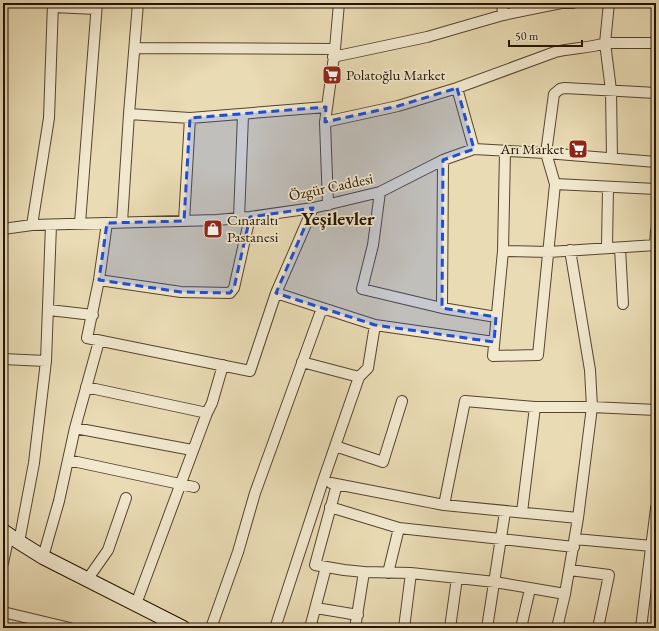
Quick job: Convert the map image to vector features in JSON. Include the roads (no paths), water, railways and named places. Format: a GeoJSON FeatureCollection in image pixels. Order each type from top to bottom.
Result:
{"type":"FeatureCollection","features":[{"type":"Feature","properties":{"kind":"main road"},"geometry":{"type":"LineString","coordinates":[[10,536],[43,557],[183,628]]}},
{"type":"Feature","properties":{"kind":"street"},"geometry":{"type":"LineString","coordinates":[[122,222],[138,3]]}},
{"type":"Feature","properties":{"kind":"street"},"geometry":{"type":"LineString","coordinates":[[502,3],[503,15]]}},
{"type":"Feature","properties":{"kind":"street"},"geometry":{"type":"LineString","coordinates":[[135,48],[334,53],[427,37],[503,15],[561,3],[573,3]]}},
{"type":"Feature","properties":{"kind":"street"},"geometry":{"type":"LineString","coordinates":[[609,3],[605,43],[611,90],[612,158]]}},
{"type":"Feature","properties":{"kind":"street"},"geometry":{"type":"LineString","coordinates":[[328,205],[325,122],[326,107],[342,4]]}},
{"type":"Feature","properties":{"kind":"street"},"geometry":{"type":"LineString","coordinates":[[32,225],[49,118],[53,5],[96,6],[80,223]]}},
{"type":"Feature","properties":{"kind":"street"},"geometry":{"type":"LineString","coordinates":[[325,122],[398,106],[457,88],[555,52],[571,48],[600,45],[605,43],[656,43]]}},
{"type":"Feature","properties":{"kind":"street"},"geometry":{"type":"LineString","coordinates":[[457,88],[474,149]]}},
{"type":"Feature","properties":{"kind":"street"},"geometry":{"type":"LineString","coordinates":[[505,152],[503,251],[493,356],[538,356],[555,184],[546,153],[552,99],[556,91],[565,88],[656,93]]}},
{"type":"Feature","properties":{"kind":"street"},"geometry":{"type":"LineString","coordinates":[[129,114],[190,118],[244,115],[326,107]]}},
{"type":"Feature","properties":{"kind":"street"},"geometry":{"type":"LineString","coordinates":[[239,218],[244,115]]}},
{"type":"Feature","properties":{"kind":"street"},"geometry":{"type":"LineString","coordinates":[[184,221],[190,118]]}},
{"type":"Feature","properties":{"kind":"street","name":"Özgür Caddesi"},"geometry":{"type":"LineString","coordinates":[[3,229],[32,225],[239,218],[313,208],[380,192],[443,160],[474,149],[656,162]]}},
{"type":"Feature","properties":{"kind":"street"},"geometry":{"type":"LineString","coordinates":[[442,308],[443,160]]}},
{"type":"Feature","properties":{"kind":"street"},"geometry":{"type":"LineString","coordinates":[[555,184],[656,189]]}},
{"type":"Feature","properties":{"kind":"street"},"geometry":{"type":"LineString","coordinates":[[607,247],[608,187]]}},
{"type":"Feature","properties":{"kind":"street"},"geometry":{"type":"LineString","coordinates":[[380,192],[373,245],[362,289],[442,308],[496,317]]}},
{"type":"Feature","properties":{"kind":"street"},"geometry":{"type":"LineString","coordinates":[[107,223],[93,315],[87,338],[250,370],[276,292],[313,208]]}},
{"type":"Feature","properties":{"kind":"street"},"geometry":{"type":"LineString","coordinates":[[99,280],[181,292],[230,293],[234,288],[250,217]]}},
{"type":"Feature","properties":{"kind":"street"},"geometry":{"type":"LineString","coordinates":[[3,562],[34,463],[46,361],[51,225]]}},
{"type":"Feature","properties":{"kind":"street"},"geometry":{"type":"LineString","coordinates":[[503,251],[549,252],[607,247],[620,248],[656,245],[656,231]]}},
{"type":"Feature","properties":{"kind":"street"},"geometry":{"type":"LineString","coordinates":[[620,248],[623,304]]}},
{"type":"Feature","properties":{"kind":"street"},"geometry":{"type":"LineString","coordinates":[[558,628],[570,570],[578,518],[592,407],[590,370],[570,250]]}},
{"type":"Feature","properties":{"kind":"street"},"geometry":{"type":"LineString","coordinates":[[276,292],[375,325],[494,342]]}},
{"type":"Feature","properties":{"kind":"street"},"geometry":{"type":"LineString","coordinates":[[211,628],[238,552],[255,493],[322,308]]}},
{"type":"Feature","properties":{"kind":"street"},"geometry":{"type":"LineString","coordinates":[[49,310],[93,315]]}},
{"type":"Feature","properties":{"kind":"street"},"geometry":{"type":"LineString","coordinates":[[274,628],[322,481],[359,377],[368,368],[375,325]]}},
{"type":"Feature","properties":{"kind":"street"},"geometry":{"type":"LineString","coordinates":[[43,557],[59,501],[75,428],[99,341]]}},
{"type":"Feature","properties":{"kind":"street"},"geometry":{"type":"LineString","coordinates":[[3,361],[46,361]]}},
{"type":"Feature","properties":{"kind":"street"},"geometry":{"type":"LineString","coordinates":[[302,362],[359,377]]}},
{"type":"Feature","properties":{"kind":"street"},"geometry":{"type":"LineString","coordinates":[[136,604],[179,484],[212,404],[223,365]]}},
{"type":"Feature","properties":{"kind":"street"},"geometry":{"type":"LineString","coordinates":[[86,387],[207,413]]}},
{"type":"Feature","properties":{"kind":"street"},"geometry":{"type":"LineString","coordinates":[[335,446],[383,462],[402,401]]}},
{"type":"Feature","properties":{"kind":"street"},"geometry":{"type":"LineString","coordinates":[[444,505],[465,401],[535,406],[656,410]]}},
{"type":"Feature","properties":{"kind":"street"},"geometry":{"type":"LineString","coordinates":[[522,512],[535,406]]}},
{"type":"Feature","properties":{"kind":"street"},"geometry":{"type":"LineString","coordinates":[[75,428],[192,450]]}},
{"type":"Feature","properties":{"kind":"street"},"geometry":{"type":"LineString","coordinates":[[68,460],[194,487]]}},
{"type":"Feature","properties":{"kind":"street"},"geometry":{"type":"LineString","coordinates":[[322,481],[444,505],[578,518]]}},
{"type":"Feature","properties":{"kind":"street"},"geometry":{"type":"LineString","coordinates":[[336,484],[315,565],[364,572],[411,573],[494,582],[565,594]]}},
{"type":"Feature","properties":{"kind":"street"},"geometry":{"type":"LineString","coordinates":[[88,580],[108,550],[126,498]]}},
{"type":"Feature","properties":{"kind":"street"},"geometry":{"type":"LineString","coordinates":[[330,507],[399,528],[501,540],[652,546]]}},
{"type":"Feature","properties":{"kind":"street"},"geometry":{"type":"LineString","coordinates":[[641,628],[656,508]]}},
{"type":"Feature","properties":{"kind":"street"},"geometry":{"type":"LineString","coordinates":[[487,628],[506,512]]}},
{"type":"Feature","properties":{"kind":"street"},"geometry":{"type":"LineString","coordinates":[[388,573],[399,528]]}},
{"type":"Feature","properties":{"kind":"street"},"geometry":{"type":"LineString","coordinates":[[310,628],[326,567]]}},
{"type":"Feature","properties":{"kind":"street"},"geometry":{"type":"LineString","coordinates":[[570,570],[609,576],[598,628]]}},
{"type":"Feature","properties":{"kind":"street"},"geometry":{"type":"LineString","coordinates":[[355,628],[364,572]]}},
{"type":"Feature","properties":{"kind":"street"},"geometry":{"type":"LineString","coordinates":[[404,628],[411,573]]}},
{"type":"Feature","properties":{"kind":"street"},"geometry":{"type":"LineString","coordinates":[[450,628],[457,578]]}},
{"type":"Feature","properties":{"kind":"street"},"geometry":{"type":"LineString","coordinates":[[522,628],[530,588]]}},
{"type":"Feature","properties":{"kind":"street"},"geometry":{"type":"LineString","coordinates":[[316,608],[358,615]]}},
{"type":"Feature","properties":{"kind":"street"},"geometry":{"type":"LineString","coordinates":[[3,612],[70,628]]}},
{"type":"Feature","properties":{"kind":"place","name":"Polatoğlu Market"},"geometry":{"type":"Point","coordinates":[332,75]}},
{"type":"Feature","properties":{"kind":"place","name":"Arı Market"},"geometry":{"type":"Point","coordinates":[578,149]}},
{"type":"Feature","properties":{"kind":"place","name":"Cınaraltı Pastanesi"},"geometry":{"type":"Point","coordinates":[213,229]}},
{"type":"Feature","properties":{"kind":"district","name":"Yeşilevler"},"geometry":{"type":"Point","coordinates":[338,218]}}]}
